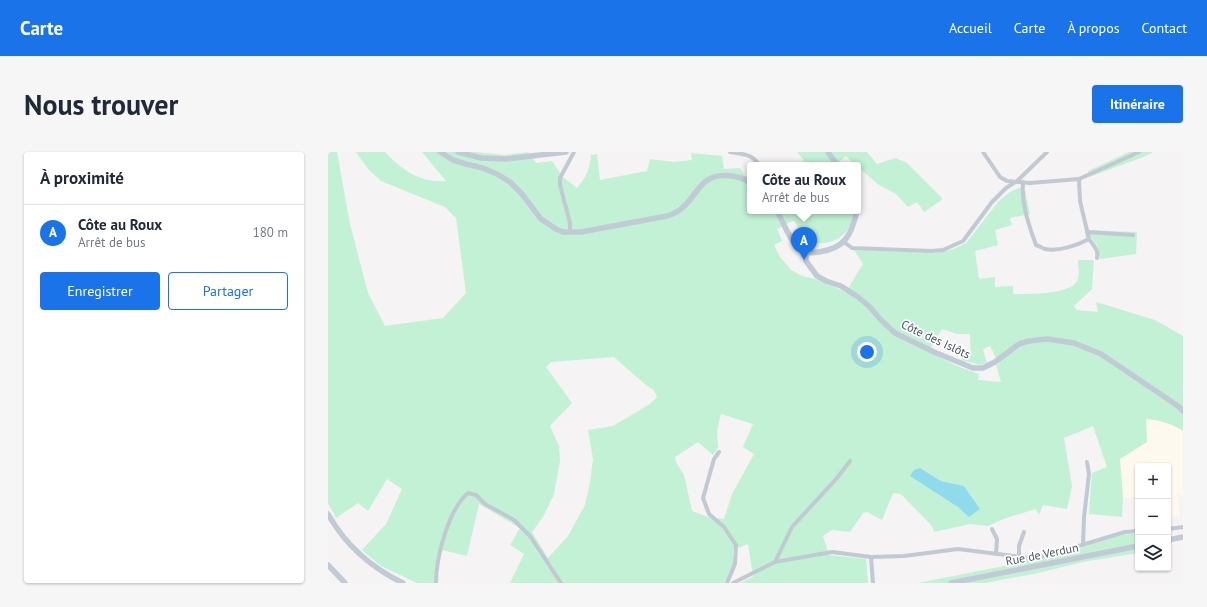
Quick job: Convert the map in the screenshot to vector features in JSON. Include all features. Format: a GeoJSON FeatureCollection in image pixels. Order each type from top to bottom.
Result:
{"type":"FeatureCollection","features":[{"type":"Feature","properties":{"kind":"main road"},"geometry":{"type":"LineString","coordinates":[[440,152],[453,160],[483,168],[497,174],[510,182],[548,224],[556,229],[570,232],[581,232],[653,219],[676,212],[684,207],[706,181],[714,177],[733,176],[747,181]]}},
{"type":"Feature","properties":{"kind":"main road"},"geometry":{"type":"LineString","coordinates":[[458,152],[481,158],[506,158],[566,152]]}},
{"type":"Feature","properties":{"kind":"main road"},"geometry":{"type":"LineString","coordinates":[[828,152],[835,162]]}},
{"type":"Feature","properties":{"kind":"main road"},"geometry":{"type":"LineString","coordinates":[[779,214],[795,245],[806,253],[819,252],[834,248],[844,242],[850,235],[856,214]]}},
{"type":"Feature","properties":{"kind":"main road","name":"Côte des Islôts"},"geometry":{"type":"LineString","coordinates":[[806,253],[806,261],[817,276],[841,286],[858,297],[870,307],[895,333],[934,352],[974,368],[983,368],[995,362],[1019,344],[1029,341],[1047,339],[1074,343],[1101,354],[1178,406],[1183,411]]}},
{"type":"Feature","properties":{"kind":"main road"},"geometry":{"type":"LineString","coordinates":[[328,514],[344,537],[365,558],[383,573],[403,583]]}},
{"type":"Feature","properties":{"kind":"main road"},"geometry":{"type":"LineString","coordinates":[[1171,539],[1183,537]]}},
{"type":"Feature","properties":{"kind":"main road","name":"Rue de Verdun"},"geometry":{"type":"LineString","coordinates":[[951,583],[1135,547]]}},
{"type":"Feature","properties":{"kind":"main road"},"geometry":{"type":"LineString","coordinates":[[328,565],[344,583]]}},
{"type":"Feature","properties":{"kind":"street"},"geometry":{"type":"LineString","coordinates":[[570,232],[570,223],[560,185],[560,178],[574,152]]}},
{"type":"Feature","properties":{"kind":"street"},"geometry":{"type":"LineString","coordinates":[[730,152],[747,155],[756,162]]}},
{"type":"Feature","properties":{"kind":"street"},"geometry":{"type":"LineString","coordinates":[[983,152],[1000,177],[1007,181],[1023,182],[1079,180],[1139,152]]}},
{"type":"Feature","properties":{"kind":"street"},"geometry":{"type":"LineString","coordinates":[[844,242],[852,248],[932,251],[943,250],[963,241],[992,202],[1048,152]]}},
{"type":"Feature","properties":{"kind":"street"},"geometry":{"type":"LineString","coordinates":[[1079,180],[1080,201],[1087,232],[1089,239],[1098,254],[1097,258]]}},
{"type":"Feature","properties":{"kind":"street"},"geometry":{"type":"LineString","coordinates":[[1023,182],[1022,193],[1031,233],[1036,244],[1046,249],[1065,248],[1082,243],[1089,239]]}},
{"type":"Feature","properties":{"kind":"street"},"geometry":{"type":"LineString","coordinates":[[1087,232],[1133,235]]}},
{"type":"Feature","properties":{"kind":"street"},"geometry":{"type":"LineString","coordinates":[[719,452],[714,459],[703,498],[709,514],[724,527],[736,545],[736,564],[727,583]]}},
{"type":"Feature","properties":{"kind":"street"},"geometry":{"type":"LineString","coordinates":[[775,562],[792,528],[837,478],[850,461]]}},
{"type":"Feature","properties":{"kind":"street"},"geometry":{"type":"LineString","coordinates":[[1083,545],[1084,517],[1089,474],[1087,462]]}},
{"type":"Feature","properties":{"kind":"street"},"geometry":{"type":"LineString","coordinates":[[436,583],[436,568],[447,528],[462,498],[468,493],[476,494],[485,504],[514,520],[530,536],[561,583]]}},
{"type":"Feature","properties":{"kind":"street"},"geometry":{"type":"LineString","coordinates":[[1171,529],[1183,527]]}},
{"type":"Feature","properties":{"kind":"street"},"geometry":{"type":"LineString","coordinates":[[992,529],[997,540],[996,554]]}},
{"type":"Feature","properties":{"kind":"street"},"geometry":{"type":"LineString","coordinates":[[733,583],[775,562],[832,552],[871,557],[904,556],[958,549],[1031,558],[1049,556],[1125,532],[1135,531]]}},
{"type":"Feature","properties":{"kind":"street"},"geometry":{"type":"LineString","coordinates":[[1019,557],[1019,546],[1024,532]]}},
{"type":"Feature","properties":{"kind":"street"},"geometry":{"type":"LineString","coordinates":[[871,557],[873,583]]}},
{"type":"Feature","properties":{"kind":"shaded area"},"geometry":{"type":"Polygon","coordinates":[[[1146,419],[1160,420],[1183,431],[1183,497],[1177,493],[1180,515],[1171,516],[1171,463],[1135,463],[1135,497],[1123,498],[1119,459],[1147,442],[1146,419]]]}},
{"type":"Feature","properties":{"kind":"green space"},"geometry":{"type":"Polygon","coordinates":[[[328,152],[337,152],[350,224],[368,293],[385,326],[443,318],[466,293],[456,218],[445,207],[381,181],[368,169],[356,152],[385,152],[405,170],[412,174],[428,180],[446,181],[422,152],[475,152],[504,155],[528,152],[536,163],[552,161],[563,177],[577,188],[587,173],[591,155],[597,154],[600,180],[647,171],[650,159],[674,162],[692,160],[691,153],[722,156],[724,169],[740,168],[747,177],[747,214],[854,214],[848,230],[839,238],[834,240],[821,243],[808,241],[803,236],[794,221],[777,229],[782,241],[774,245],[780,257],[791,270],[802,276],[815,279],[846,292],[863,264],[854,250],[936,253],[954,249],[966,243],[998,202],[1010,192],[1024,186],[1030,214],[1010,218],[1012,225],[995,230],[998,245],[975,251],[979,279],[995,277],[995,287],[1013,286],[1013,294],[1048,293],[1073,286],[1078,279],[1079,274],[1078,260],[1094,260],[1092,289],[1074,306],[1077,310],[1098,312],[1096,302],[1155,320],[1183,336],[1183,431],[1165,422],[1146,419],[1147,442],[1120,459],[1123,498],[1122,517],[1089,514],[1092,473],[1107,467],[1093,426],[1064,438],[1072,486],[1067,509],[1043,505],[1039,515],[1036,509],[1006,518],[988,526],[970,524],[934,532],[932,526],[901,494],[893,493],[882,520],[867,512],[863,513],[850,532],[832,530],[823,536],[829,555],[866,559],[868,583],[740,583],[753,577],[748,544],[733,550],[733,565],[725,583],[510,583],[524,554],[510,545],[520,528],[479,504],[467,556],[442,550],[438,572],[438,583],[417,583],[381,566],[362,550],[386,524],[402,489],[387,479],[368,511],[358,503],[336,518],[328,503],[328,152]],[[942,329],[928,352],[962,368],[979,374],[978,380],[1001,382],[996,365],[999,364],[990,346],[983,349],[987,363],[980,365],[961,360],[964,355],[971,356],[970,334],[957,334],[942,329]],[[614,357],[551,362],[546,367],[572,403],[550,426],[559,446],[560,461],[554,494],[543,517],[532,532],[548,558],[568,536],[585,505],[593,459],[588,430],[613,426],[650,404],[657,397],[654,390],[646,385],[614,357]],[[721,414],[717,431],[718,448],[713,455],[698,442],[675,457],[676,462],[684,475],[692,511],[708,517],[724,519],[732,494],[754,454],[743,447],[753,424],[721,414]],[[920,468],[958,507],[969,516],[980,509],[964,486],[941,481],[920,468]]]}},
{"type":"Feature","properties":{"kind":"green space"},"geometry":{"type":"Polygon","coordinates":[[[797,152],[867,152],[877,164],[896,158],[907,163],[943,199],[924,212],[917,202],[908,207],[896,194],[879,185],[861,170],[861,162],[852,162],[846,156],[840,162],[802,162],[804,160],[797,152]]]}},
{"type":"Feature","properties":{"kind":"green space"},"geometry":{"type":"Polygon","coordinates":[[[1129,152],[1153,152],[1089,177],[1088,171],[1129,152]]]}},
{"type":"Feature","properties":{"kind":"green space"},"geometry":{"type":"Polygon","coordinates":[[[1085,230],[1137,232],[1136,254],[1100,259],[1097,245],[1091,237],[1086,239],[1085,230]]]}},
{"type":"Feature","properties":{"kind":"green space"},"geometry":{"type":"Polygon","coordinates":[[[1128,534],[1135,534],[1135,553],[1083,562],[1038,573],[985,583],[918,583],[1014,564],[1013,558],[1039,559],[1066,553],[1128,534]]]}},
{"type":"Feature","properties":{"kind":"water"},"geometry":{"type":"Polygon","coordinates":[[[920,468],[941,481],[964,486],[980,509],[969,517],[958,507],[910,476],[914,470],[920,468]]]}},
{"type":"Feature","properties":{"kind":"place","name":"Côte au Roux"},"geometry":{"type":"Point","coordinates":[804,260]}}]}
